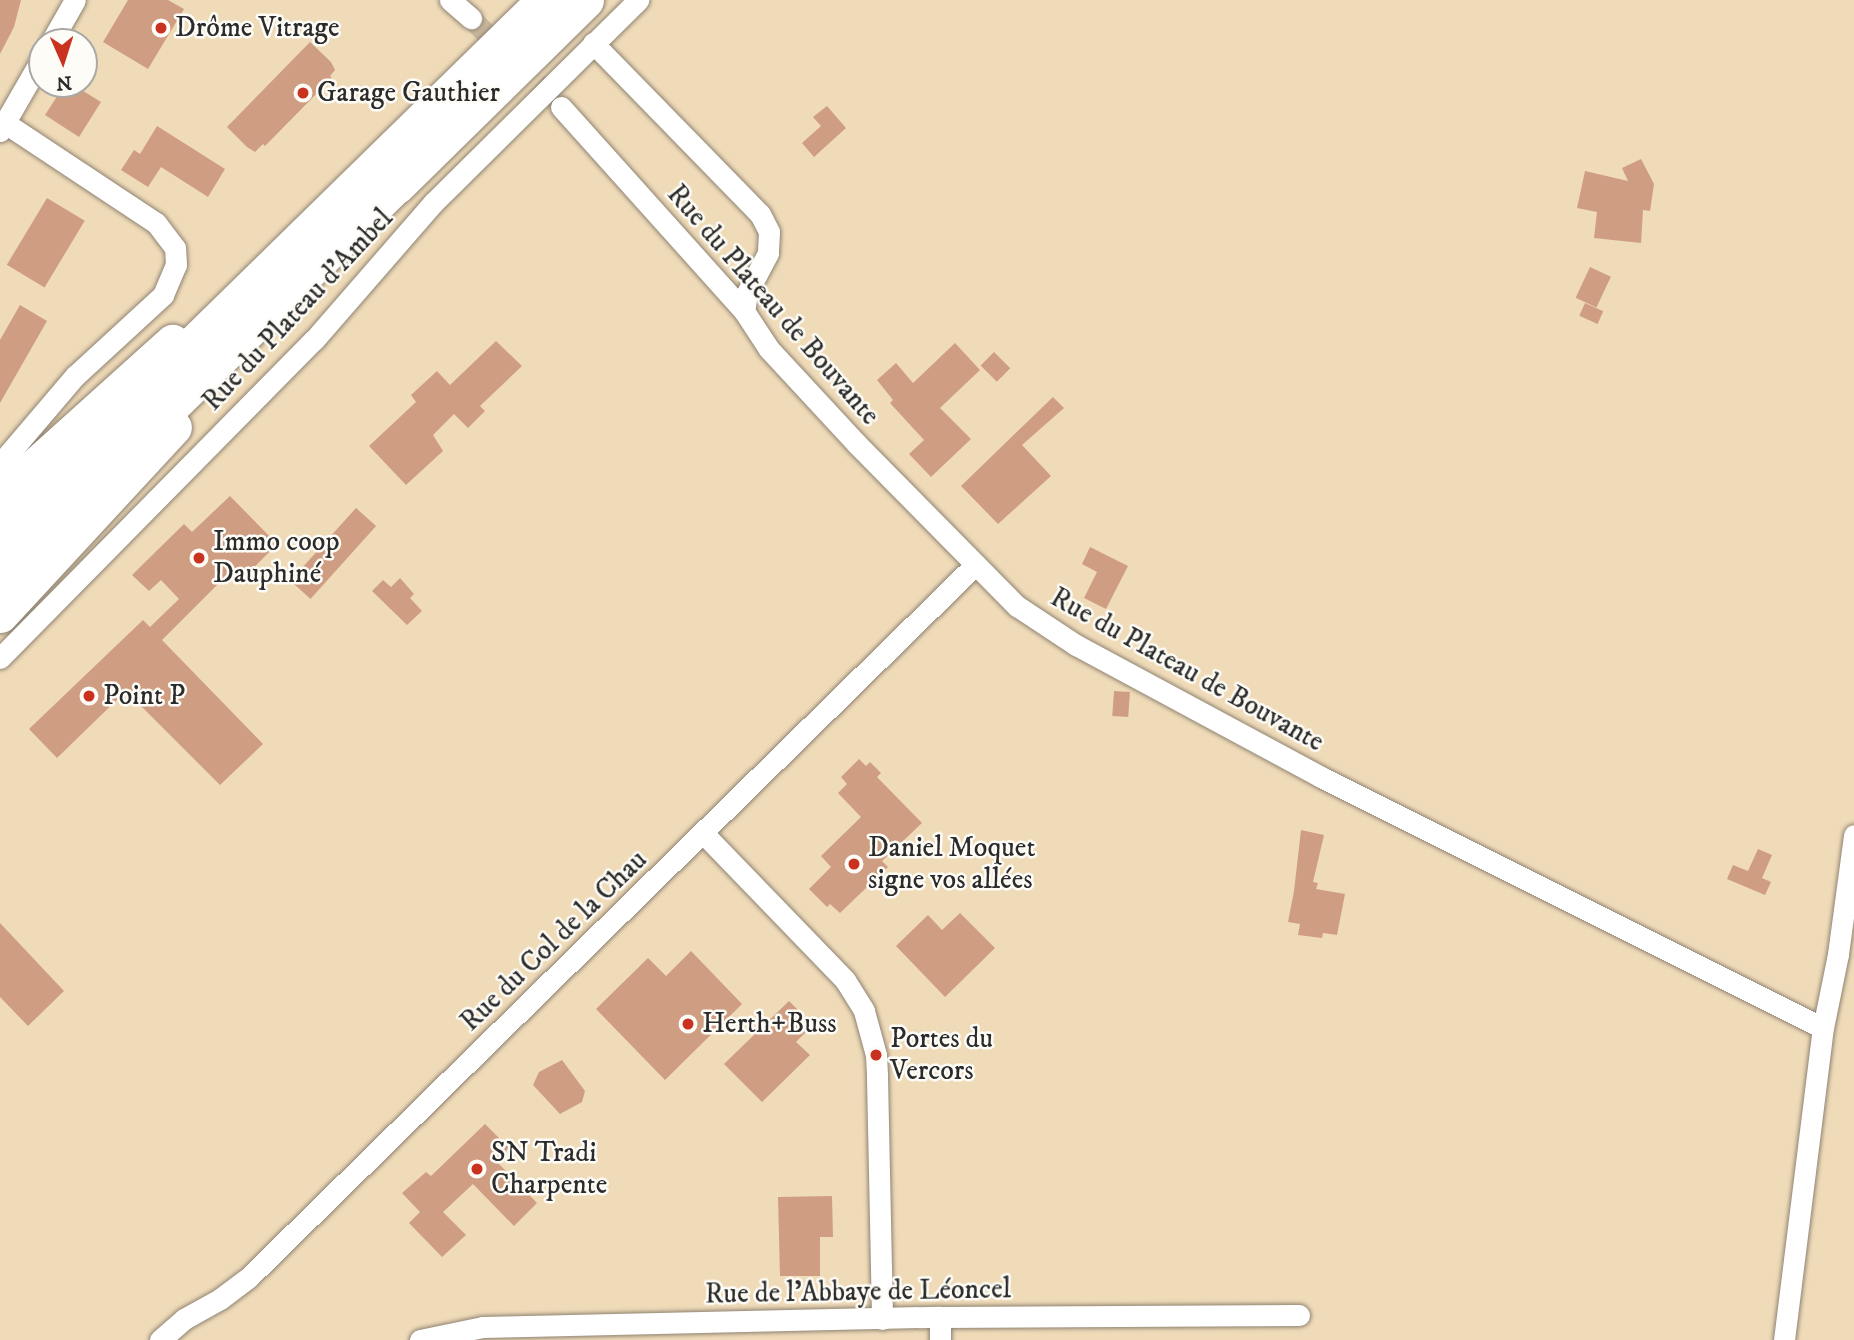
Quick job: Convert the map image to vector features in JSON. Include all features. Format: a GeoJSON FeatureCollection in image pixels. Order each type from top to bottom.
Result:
{"type":"FeatureCollection","features":[{"type":"Feature","properties":{"kind":"highway"},"geometry":{"type":"LineString","coordinates":[[0,497],[547,0]]}},
{"type":"Feature","properties":{"kind":"highway"},"geometry":{"type":"LineString","coordinates":[[0,535],[547,0]]}},
{"type":"Feature","properties":{"kind":"highway"},"geometry":{"type":"LineString","coordinates":[[0,573],[586,0]]}},
{"type":"Feature","properties":{"kind":"highway"},"geometry":{"type":"LineString","coordinates":[[0,615],[416,165]]}},
{"type":"Feature","properties":{"kind":"street"},"geometry":{"type":"LineString","coordinates":[[59,28],[75,0]]}},
{"type":"Feature","properties":{"kind":"street"},"geometry":{"type":"LineString","coordinates":[[450,0],[471,18]]}},
{"type":"Feature","properties":{"kind":"street","name":"Rue du Plateau d'Ambel"},"geometry":{"type":"LineString","coordinates":[[0,657],[305,350],[433,203],[638,0]]}},
{"type":"Feature","properties":{"kind":"street"},"geometry":{"type":"LineString","coordinates":[[593,43],[760,214],[769,232],[768,253],[747,293],[744,311]]}},
{"type":"Feature","properties":{"kind":"street"},"geometry":{"type":"LineString","coordinates":[[0,464],[75,376],[163,295],[176,265],[175,248],[156,223],[3,127],[28,83]]}},
{"type":"Feature","properties":{"kind":"street","name":"Rue du Plateau de Bouvante"},"geometry":{"type":"LineString","coordinates":[[561,107],[744,311],[769,349],[974,566],[1017,606],[1076,645],[1321,777],[1823,1028]]}},
{"type":"Feature","properties":{"kind":"street","name":"Rue du Col de la Chau"},"geometry":{"type":"LineString","coordinates":[[160,1340],[184,1319],[220,1299],[248,1277],[704,834],[974,566]]}},
{"type":"Feature","properties":{"kind":"street"},"geometry":{"type":"LineString","coordinates":[[704,834],[845,980],[864,1011],[876,1055],[882,1319]]}},
{"type":"Feature","properties":{"kind":"street"},"geometry":{"type":"LineString","coordinates":[[1784,1340],[1823,1028],[1838,954],[1854,835]]}},
{"type":"Feature","properties":{"kind":"street","name":"Rue de l'Abbaye de Léoncel"},"geometry":{"type":"LineString","coordinates":[[421,1340],[483,1327],[940,1317],[1299,1315]]}},
{"type":"Feature","properties":{"kind":"street"},"geometry":{"type":"LineString","coordinates":[[940,1317],[940,1340]]}},
{"type":"Feature","properties":{"kind":"building"},"geometry":{"type":"Polygon","coordinates":[[[0,0],[21,0],[14,27],[0,54],[0,0]]]}},
{"type":"Feature","properties":{"kind":"building"},"geometry":{"type":"Polygon","coordinates":[[[128,0],[168,0],[184,9],[148,69],[103,42],[128,0]]]}},
{"type":"Feature","properties":{"kind":"building"},"geometry":{"type":"Polygon","coordinates":[[[310,42],[331,62],[335,70],[330,76],[332,78],[265,146],[263,144],[255,152],[227,127],[310,42]]]}},
{"type":"Feature","properties":{"kind":"building"},"geometry":{"type":"Polygon","coordinates":[[[56,98],[95,98],[101,102],[79,137],[45,115],[56,98]]]}},
{"type":"Feature","properties":{"kind":"building"},"geometry":{"type":"Polygon","coordinates":[[[827,106],[846,128],[814,157],[802,143],[821,126],[813,117],[827,106]]]}},
{"type":"Feature","properties":{"kind":"building"},"geometry":{"type":"Polygon","coordinates":[[[157,126],[225,169],[208,197],[161,167],[148,187],[121,170],[134,150],[140,154],[157,126]]]}},
{"type":"Feature","properties":{"kind":"building"},"geometry":{"type":"Polygon","coordinates":[[[1641,159],[1654,184],[1650,211],[1643,210],[1641,243],[1594,238],[1597,212],[1577,208],[1585,171],[1628,181],[1622,168],[1641,159]]]}},
{"type":"Feature","properties":{"kind":"building"},"geometry":{"type":"Polygon","coordinates":[[[47,198],[85,221],[45,288],[7,265],[47,198]]]}},
{"type":"Feature","properties":{"kind":"building"},"geometry":{"type":"Polygon","coordinates":[[[1590,267],[1611,277],[1596,308],[1576,298],[1590,267]]]}},
{"type":"Feature","properties":{"kind":"building"},"geometry":{"type":"Polygon","coordinates":[[[1585,303],[1603,311],[1598,324],[1579,316],[1585,303]]]}},
{"type":"Feature","properties":{"kind":"building"},"geometry":{"type":"Polygon","coordinates":[[[20,305],[47,321],[0,403],[0,340],[20,305]]]}},
{"type":"Feature","properties":{"kind":"building"},"geometry":{"type":"Polygon","coordinates":[[[496,341],[522,366],[480,406],[485,411],[468,428],[454,414],[433,435],[443,451],[406,485],[369,446],[416,402],[411,395],[437,371],[450,385],[496,341]]]}},
{"type":"Feature","properties":{"kind":"building"},"geometry":{"type":"Polygon","coordinates":[[[955,343],[980,370],[940,408],[971,439],[931,477],[909,454],[924,440],[890,403],[893,400],[877,380],[896,363],[913,383],[955,343]]]}},
{"type":"Feature","properties":{"kind":"building"},"geometry":{"type":"Polygon","coordinates":[[[994,352],[1010,368],[997,382],[981,365],[994,352]]]}},
{"type":"Feature","properties":{"kind":"building"},"geometry":{"type":"Polygon","coordinates":[[[1053,397],[1064,408],[1022,445],[1051,476],[998,524],[961,486],[1053,397]]]}},
{"type":"Feature","properties":{"kind":"building"},"geometry":{"type":"Polygon","coordinates":[[[230,496],[277,544],[240,582],[230,572],[162,640],[263,744],[220,785],[126,691],[57,758],[29,729],[143,620],[150,627],[179,599],[161,580],[149,591],[132,575],[184,524],[192,532],[230,496]]]}},
{"type":"Feature","properties":{"kind":"building"},"geometry":{"type":"Polygon","coordinates":[[[356,508],[376,526],[310,599],[290,581],[356,508]]]}},
{"type":"Feature","properties":{"kind":"building"},"geometry":{"type":"Polygon","coordinates":[[[1090,547],[1128,566],[1106,609],[1084,598],[1097,572],[1082,564],[1090,547]]]}},
{"type":"Feature","properties":{"kind":"building"},"geometry":{"type":"Polygon","coordinates":[[[400,578],[414,594],[410,598],[422,611],[407,625],[372,591],[383,580],[391,587],[400,578]]]}},
{"type":"Feature","properties":{"kind":"building"},"geometry":{"type":"Polygon","coordinates":[[[1114,691],[1130,692],[1128,717],[1112,716],[1114,691]]]}},
{"type":"Feature","properties":{"kind":"building"},"geometry":{"type":"Polygon","coordinates":[[[859,759],[866,766],[870,762],[881,773],[877,777],[922,823],[882,861],[888,867],[840,913],[830,904],[827,907],[809,889],[831,867],[821,856],[861,817],[838,793],[847,784],[841,777],[859,759]]]}},
{"type":"Feature","properties":{"kind":"building"},"geometry":{"type":"Polygon","coordinates":[[[1301,830],[1324,835],[1313,882],[1318,883],[1316,889],[1345,894],[1337,935],[1323,933],[1322,938],[1298,935],[1300,924],[1288,922],[1301,830]]]}},
{"type":"Feature","properties":{"kind":"building"},"geometry":{"type":"Polygon","coordinates":[[[1758,849],[1772,855],[1762,878],[1771,882],[1765,895],[1727,879],[1733,865],[1748,871],[1758,849]]]}},
{"type":"Feature","properties":{"kind":"building"},"geometry":{"type":"Polygon","coordinates":[[[960,913],[995,948],[945,997],[896,946],[928,915],[942,930],[960,913]]]}},
{"type":"Feature","properties":{"kind":"building"},"geometry":{"type":"Polygon","coordinates":[[[0,923],[64,991],[28,1026],[0,997],[0,923]]]}},
{"type":"Feature","properties":{"kind":"building"},"geometry":{"type":"Polygon","coordinates":[[[691,951],[742,1004],[665,1080],[596,1009],[648,958],[666,976],[691,951]]]}},
{"type":"Feature","properties":{"kind":"building"},"geometry":{"type":"Polygon","coordinates":[[[789,1001],[813,1025],[796,1042],[810,1055],[762,1102],[724,1064],[789,1001]]]}},
{"type":"Feature","properties":{"kind":"building"},"geometry":{"type":"Polygon","coordinates":[[[562,1060],[585,1091],[582,1102],[560,1114],[533,1085],[539,1072],[562,1060]]]}},
{"type":"Feature","properties":{"kind":"building"},"geometry":{"type":"Polygon","coordinates":[[[485,1124],[509,1148],[496,1161],[537,1203],[514,1226],[473,1184],[443,1212],[466,1235],[442,1257],[409,1223],[420,1212],[402,1193],[426,1172],[431,1176],[485,1124]]]}},
{"type":"Feature","properties":{"kind":"building"},"geometry":{"type":"Polygon","coordinates":[[[832,1196],[833,1237],[820,1237],[820,1276],[780,1276],[778,1197],[832,1196]]]}},
{"type":"Feature","properties":{"kind":"tunnel"},"geometry":{"type":"LineString","coordinates":[[471,18],[561,107]]}},
{"type":"Feature","properties":{"kind":"place","name":"Drôme Vitrage"},"geometry":{"type":"Point","coordinates":[161,28]}},
{"type":"Feature","properties":{"kind":"place","name":"Garage Gauthier"},"geometry":{"type":"Point","coordinates":[303,93]}},
{"type":"Feature","properties":{"kind":"place","name":"Immo coop Dauphiné"},"geometry":{"type":"Point","coordinates":[199,558]}},
{"type":"Feature","properties":{"kind":"place","name":"Point P"},"geometry":{"type":"Point","coordinates":[89,696]}},
{"type":"Feature","properties":{"kind":"place","name":"Daniel Moquet signe vos allées"},"geometry":{"type":"Point","coordinates":[854,864]}},
{"type":"Feature","properties":{"kind":"place","name":"Herth+Buss"},"geometry":{"type":"Point","coordinates":[688,1024]}},
{"type":"Feature","properties":{"kind":"place","name":"Portes du Vercors"},"geometry":{"type":"Point","coordinates":[876,1055]}},
{"type":"Feature","properties":{"kind":"place","name":"SN Tradi Charpente"},"geometry":{"type":"Point","coordinates":[477,1169]}}]}
